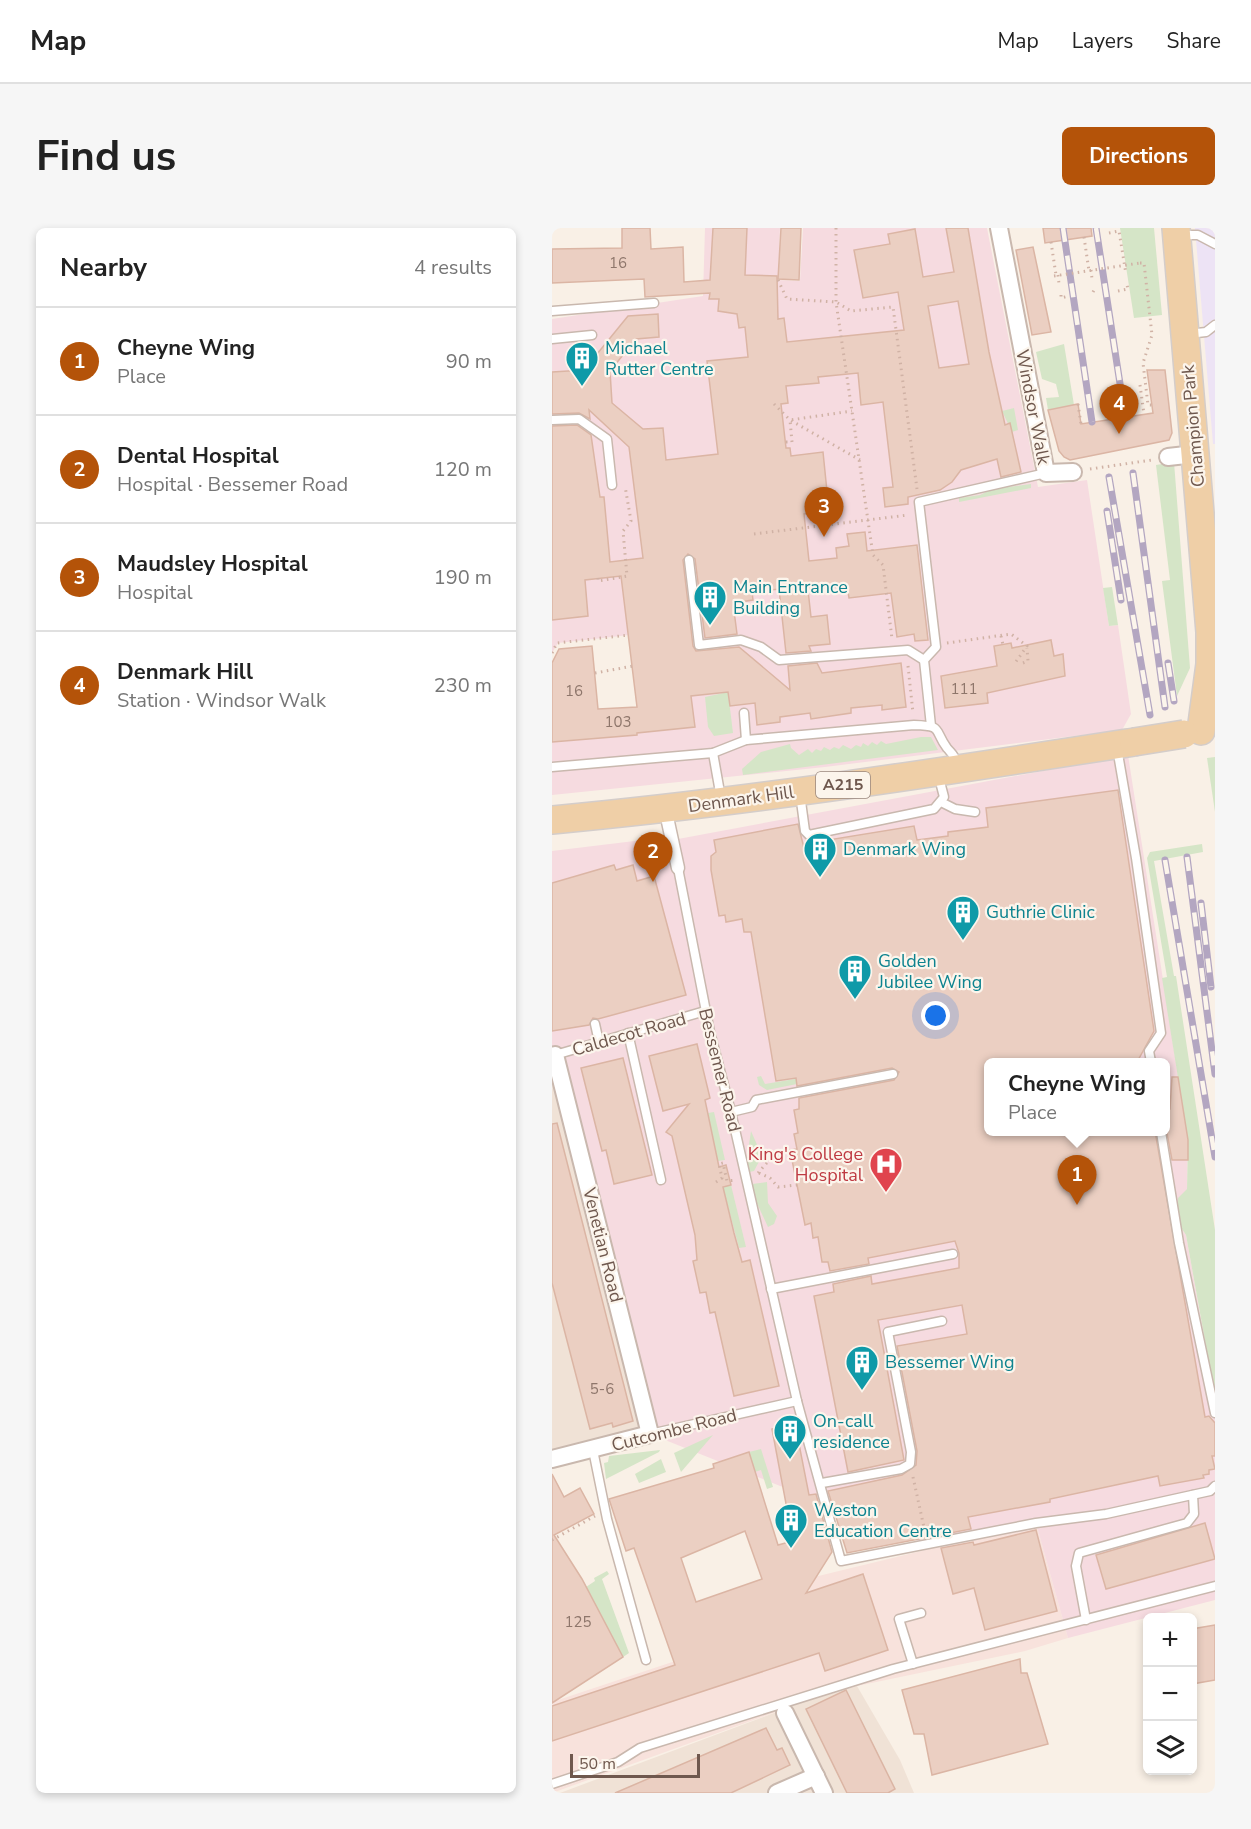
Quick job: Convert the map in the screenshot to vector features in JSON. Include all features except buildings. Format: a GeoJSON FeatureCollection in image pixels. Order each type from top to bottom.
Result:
{"type":"FeatureCollection","features":[{"type":"Feature","properties":{"kind":"main road","name":"Champion Park"},"geometry":{"type":"LineString","coordinates":[[1176,232],[1210,632],[1210,664],[1200,732]]}},
{"type":"Feature","properties":{"kind":"main road","name":"Denmark Hill"},"geometry":{"type":"LineString","coordinates":[[552,820],[800,791],[947,766],[1200,732]]}},
{"type":"Feature","properties":{"kind":"street","name":"Windsor Walk"},"geometry":{"type":"LineString","coordinates":[[999,228],[1046,474],[1072,472]]}},
{"type":"Feature","properties":{"kind":"street"},"geometry":{"type":"LineString","coordinates":[[1168,457],[1195,454]]}},
{"type":"Feature","properties":{"kind":"street","name":"Bessemer Road"},"geometry":{"type":"LineString","coordinates":[[665,808],[678,868]]}},
{"type":"Feature","properties":{"kind":"street","name":"Venetian Road"},"geometry":{"type":"LineString","coordinates":[[554,1056],[650,1434]]}},
{"type":"Feature","properties":{"kind":"street","name":"Cutcombe Road"},"geometry":{"type":"LineString","coordinates":[[552,1459],[650,1434]]}},
{"type":"Feature","properties":{"kind":"street"},"geometry":{"type":"LineString","coordinates":[[785,1713],[824,1793]]}},
{"type":"Feature","properties":{"kind":"street"},"geometry":{"type":"LineString","coordinates":[[777,1793],[816,1776]]}},
{"type":"Feature","properties":{"kind":"lane"},"geometry":{"type":"LineString","coordinates":[[1176,232],[1198,235],[1215,244]]}},
{"type":"Feature","properties":{"kind":"lane"},"geometry":{"type":"LineString","coordinates":[[552,311],[654,303]]}},
{"type":"Feature","properties":{"kind":"lane"},"geometry":{"type":"LineString","coordinates":[[1185,335],[1206,332],[1215,325]]}},
{"type":"Feature","properties":{"kind":"lane"},"geometry":{"type":"LineString","coordinates":[[552,339],[592,335]]}},
{"type":"Feature","properties":{"kind":"lane"},"geometry":{"type":"LineString","coordinates":[[552,420],[579,419],[607,439],[611,481]]}},
{"type":"Feature","properties":{"kind":"lane"},"geometry":{"type":"LineString","coordinates":[[931,726],[924,660],[936,644],[919,502],[1046,474]]}},
{"type":"Feature","properties":{"kind":"lane"},"geometry":{"type":"LineString","coordinates":[[689,560],[699,645],[741,640],[761,647],[772,657],[791,661],[906,650],[924,660]]}},
{"type":"Feature","properties":{"kind":"lane"},"geometry":{"type":"LineString","coordinates":[[744,713],[746,740]]}},
{"type":"Feature","properties":{"kind":"lane"},"geometry":{"type":"LineString","coordinates":[[552,767],[713,753],[746,740],[914,725],[931,726],[938,729],[947,766],[944,797],[941,802],[925,812],[809,834],[805,831],[800,791]]}},
{"type":"Feature","properties":{"kind":"lane"},"geometry":{"type":"LineString","coordinates":[[1125,743],[1136,858],[1161,1033],[1149,1051],[1150,1058]]}},
{"type":"Feature","properties":{"kind":"lane"},"geometry":{"type":"LineString","coordinates":[[713,753],[722,801]]}},
{"type":"Feature","properties":{"kind":"lane"},"geometry":{"type":"LineString","coordinates":[[941,802],[956,809],[975,812]]}},
{"type":"Feature","properties":{"kind":"lane","name":"Bessemer Road"},"geometry":{"type":"LineString","coordinates":[[678,868],[705,1011],[731,1112],[797,1401],[822,1484],[841,1560],[928,1545]]}},
{"type":"Feature","properties":{"kind":"lane","name":"Caldecot Road"},"geometry":{"type":"LineString","coordinates":[[554,1056],[705,1011]]}},
{"type":"Feature","properties":{"kind":"lane"},"geometry":{"type":"LineString","coordinates":[[595,1024],[599,1042]]}},
{"type":"Feature","properties":{"kind":"lane"},"geometry":{"type":"LineString","coordinates":[[628,1033],[661,1180]]}},
{"type":"Feature","properties":{"kind":"lane"},"geometry":{"type":"LineString","coordinates":[[731,1112],[752,1107],[756,1100],[893,1074]]}},
{"type":"Feature","properties":{"kind":"lane"},"geometry":{"type":"LineString","coordinates":[[1162,1136],[1179,1244],[1215,1413]]}},
{"type":"Feature","properties":{"kind":"lane"},"geometry":{"type":"LineString","coordinates":[[771,1289],[953,1254]]}},
{"type":"Feature","properties":{"kind":"lane"},"geometry":{"type":"LineString","coordinates":[[822,1484],[901,1468],[910,1464],[911,1452],[888,1332],[942,1321]]}},
{"type":"Feature","properties":{"kind":"lane","name":"Cutcombe Road"},"geometry":{"type":"LineString","coordinates":[[650,1434],[797,1401]]}},
{"type":"Feature","properties":{"kind":"lane"},"geometry":{"type":"LineString","coordinates":[[593,1450],[607,1520],[645,1660]]}},
{"type":"Feature","properties":{"kind":"lane"},"geometry":{"type":"LineString","coordinates":[[928,1545],[1048,1521],[1106,1514],[1210,1491],[1215,1486]]}},
{"type":"Feature","properties":{"kind":"lane"},"geometry":{"type":"LineString","coordinates":[[1086,1620],[1076,1566],[1079,1553],[1187,1523],[1194,1514],[1193,1495]]}},
{"type":"Feature","properties":{"kind":"lane"},"geometry":{"type":"LineString","coordinates":[[552,1784],[618,1762],[640,1748],[913,1664],[1215,1586]]}},
{"type":"Feature","properties":{"kind":"lane"},"geometry":{"type":"LineString","coordinates":[[913,1664],[899,1618],[921,1613]]}},
{"type":"Feature","properties":{"kind":"path"},"geometry":{"type":"LineString","coordinates":[[836,228],[836,302],[873,555],[883,565],[893,642],[904,641],[914,725]]}},
{"type":"Feature","properties":{"kind":"path"},"geometry":{"type":"LineString","coordinates":[[1109,233],[1119,231],[1126,274]]}},
{"type":"Feature","properties":{"kind":"path"},"geometry":{"type":"LineString","coordinates":[[1084,237],[1092,279]]}},
{"type":"Feature","properties":{"kind":"path"},"geometry":{"type":"LineString","coordinates":[[1051,242],[1059,284]]}},
{"type":"Feature","properties":{"kind":"path"},"geometry":{"type":"LineString","coordinates":[[1056,275],[1144,263],[1152,335],[1143,363],[1148,405],[1152,405]]}},
{"type":"Feature","properties":{"kind":"path"},"geometry":{"type":"LineString","coordinates":[[754,534],[912,514],[919,502],[893,307],[851,311],[836,302],[787,299],[778,280]]}},
{"type":"Feature","properties":{"kind":"path"},"geometry":{"type":"LineString","coordinates":[[1118,291],[1128,289],[1127,285]]}},
{"type":"Feature","properties":{"kind":"path"},"geometry":{"type":"LineString","coordinates":[[1061,295],[1061,297],[1069,296]]}},
{"type":"Feature","properties":{"kind":"path"},"geometry":{"type":"LineString","coordinates":[[1140,384],[1144,414]]}},
{"type":"Feature","properties":{"kind":"path"},"geometry":{"type":"LineString","coordinates":[[1108,388],[1113,418]]}},
{"type":"Feature","properties":{"kind":"path"},"geometry":{"type":"LineString","coordinates":[[774,404],[790,420],[860,460]]}},
{"type":"Feature","properties":{"kind":"path"},"geometry":{"type":"LineString","coordinates":[[1078,404],[1081,424]]}},
{"type":"Feature","properties":{"kind":"path"},"geometry":{"type":"LineString","coordinates":[[790,420],[852,411]]}},
{"type":"Feature","properties":{"kind":"path"},"geometry":{"type":"LineString","coordinates":[[786,442],[792,442],[790,420]]}},
{"type":"Feature","properties":{"kind":"path","name":"Windsor Walk"},"geometry":{"type":"LineString","coordinates":[[1072,472],[1168,457]]}},
{"type":"Feature","properties":{"kind":"path"},"geometry":{"type":"LineString","coordinates":[[598,578],[598,581],[627,576],[622,531],[631,521],[628,493],[620,480],[611,481]]}},
{"type":"Feature","properties":{"kind":"path"},"geometry":{"type":"LineString","coordinates":[[552,653],[557,643],[629,634]]}},
{"type":"Feature","properties":{"kind":"path"},"geometry":{"type":"LineString","coordinates":[[936,644],[1011,634],[1027,646],[1028,661],[1023,663]]}},
{"type":"Feature","properties":{"kind":"path"},"geometry":{"type":"LineString","coordinates":[[1001,636],[1002,645]]}},
{"type":"Feature","properties":{"kind":"path"},"geometry":{"type":"LineString","coordinates":[[1015,663],[1027,646]]}},
{"type":"Feature","properties":{"kind":"path"},"geometry":{"type":"LineString","coordinates":[[595,673],[633,666]]}},
{"type":"Feature","properties":{"kind":"path"},"geometry":{"type":"LineString","coordinates":[[751,1176],[759,1173],[777,1151]]}},
{"type":"Feature","properties":{"kind":"path"},"geometry":{"type":"LineString","coordinates":[[727,1181],[723,1163],[719,1164],[722,1178],[718,1182],[727,1181],[742,1179]]}},
{"type":"Feature","properties":{"kind":"path"},"geometry":{"type":"LineString","coordinates":[[759,1173],[778,1187],[797,1185]]}},
{"type":"Feature","properties":{"kind":"path"},"geometry":{"type":"LineString","coordinates":[[910,1464],[928,1545]]}},
{"type":"Feature","properties":{"kind":"path"},"geometry":{"type":"LineString","coordinates":[[552,1540],[598,1514]]}},
{"type":"Feature","properties":{"kind":"shaded area"},"geometry":{"type":"Polygon","coordinates":[[[705,228],[780,228],[778,280],[800,281],[803,228],[987,228],[1038,487],[1087,480],[1109,626],[1118,625],[1131,714],[1122,730],[825,767],[552,795],[552,742],[637,735],[639,732],[629,635],[558,643],[552,653],[552,319],[703,296],[705,228]]]}},
{"type":"Feature","properties":{"kind":"shaded area"},"geometry":{"type":"Polygon","coordinates":[[[1195,228],[1215,228],[1215,444],[1213,444],[1195,228]]]}},
{"type":"Feature","properties":{"kind":"shaded area","name":"King's College Hospital"},"geometry":{"type":"Polygon","coordinates":[[[1128,755],[1188,1140],[1187,1189],[1178,1223],[1186,1235],[1215,1396],[1215,1600],[1165,1613],[1143,1613],[1143,1619],[1068,1638],[1036,1523],[928,1545],[650,1434],[552,1056],[552,851],[651,839],[678,839],[1128,755]]]}},
{"type":"Feature","properties":{"kind":"shaded area"},"geometry":{"type":"Polygon","coordinates":[[[552,1056],[650,1434],[552,1459],[552,1056]]]}},
{"type":"Feature","properties":{"kind":"shaded area"},"geometry":{"type":"Polygon","coordinates":[[[1036,1523],[1068,1638],[1025,1651],[857,1686],[798,1704],[552,1793],[552,1702],[817,1614],[806,1579],[1036,1523]]]}},
{"type":"Feature","properties":{"kind":"shaded area"},"geometry":{"type":"Polygon","coordinates":[[[857,1686],[900,1760],[914,1793],[560,1793],[798,1704],[857,1686]]]}},
{"type":"Feature","properties":{"kind":"green space"},"geometry":{"type":"Polygon","coordinates":[[[1120,228],[1154,228],[1162,315],[1134,318],[1120,228]]]}},
{"type":"Feature","properties":{"kind":"green space"},"geometry":{"type":"Polygon","coordinates":[[[1064,344],[1074,405],[1048,410],[1046,398],[1059,397],[1056,384],[1042,379],[1036,352],[1064,344]]]}},
{"type":"Feature","properties":{"kind":"green space"},"geometry":{"type":"Polygon","coordinates":[[[1014,408],[1018,430],[1012,432],[1002,411],[1014,408]]]}},
{"type":"Feature","properties":{"kind":"green space"},"geometry":{"type":"Polygon","coordinates":[[[1174,462],[1190,668],[1177,696],[1162,581],[1170,580],[1156,465],[1174,462]]]}},
{"type":"Feature","properties":{"kind":"green space"},"geometry":{"type":"Polygon","coordinates":[[[1031,484],[1031,488],[959,502],[959,498],[980,495],[992,489],[1031,484]]]}},
{"type":"Feature","properties":{"kind":"green space"},"geometry":{"type":"Polygon","coordinates":[[[1112,587],[1118,625],[1109,626],[1103,588],[1112,587]]]}},
{"type":"Feature","properties":{"kind":"green space"},"geometry":{"type":"Polygon","coordinates":[[[728,692],[733,733],[714,736],[708,727],[705,697],[728,692]]]}},
{"type":"Feature","properties":{"kind":"green space"},"geometry":{"type":"Polygon","coordinates":[[[931,737],[938,750],[743,775],[742,769],[761,752],[790,744],[799,755],[808,749],[812,753],[816,749],[821,751],[824,747],[830,750],[834,747],[839,749],[843,745],[851,749],[856,745],[861,747],[863,743],[868,746],[872,742],[877,745],[881,741],[886,744],[931,737]]]}},
{"type":"Feature","properties":{"kind":"green space"},"geometry":{"type":"Polygon","coordinates":[[[1215,757],[1215,812],[1207,758],[1215,757]]]}},
{"type":"Feature","properties":{"kind":"green space"},"geometry":{"type":"Polygon","coordinates":[[[1202,844],[1203,852],[1154,861],[1174,976],[1176,976],[1215,1230],[1215,1396],[1186,1235],[1178,1223],[1178,1198],[1187,1189],[1188,1140],[1162,978],[1167,977],[1147,858],[1150,852],[1202,844]]]}},
{"type":"Feature","properties":{"kind":"green space"},"geometry":{"type":"Polygon","coordinates":[[[848,1070],[837,1076],[767,1090],[759,1085],[757,1077],[761,1076],[765,1084],[848,1070]]]}},
{"type":"Feature","properties":{"kind":"green space"},"geometry":{"type":"Polygon","coordinates":[[[714,1112],[725,1160],[718,1161],[708,1113],[714,1112]]]}},
{"type":"Feature","properties":{"kind":"green space"},"geometry":{"type":"Polygon","coordinates":[[[751,1131],[762,1156],[754,1171],[749,1172],[747,1158],[751,1131]]]}},
{"type":"Feature","properties":{"kind":"green space"},"geometry":{"type":"Polygon","coordinates":[[[767,1182],[768,1203],[777,1216],[774,1224],[768,1227],[755,1199],[752,1184],[767,1182]]]}},
{"type":"Feature","properties":{"kind":"green space"},"geometry":{"type":"Polygon","coordinates":[[[731,1185],[746,1247],[739,1248],[723,1187],[731,1185]]]}},
{"type":"Feature","properties":{"kind":"green space"},"geometry":{"type":"Polygon","coordinates":[[[713,1435],[681,1472],[674,1453],[713,1435]]]}},
{"type":"Feature","properties":{"kind":"green space"},"geometry":{"type":"Polygon","coordinates":[[[761,1449],[773,1487],[767,1489],[761,1470],[755,1472],[749,1452],[761,1449]]]}},
{"type":"Feature","properties":{"kind":"green space"},"geometry":{"type":"Polygon","coordinates":[[[660,1450],[606,1479],[604,1463],[608,1462],[609,1456],[660,1450]]]}},
{"type":"Feature","properties":{"kind":"green space"},"geometry":{"type":"Polygon","coordinates":[[[661,1459],[666,1472],[639,1483],[635,1474],[661,1459]]]}},
{"type":"Feature","properties":{"kind":"green space"},"geometry":{"type":"Polygon","coordinates":[[[607,1571],[609,1574],[602,1579],[629,1653],[623,1657],[586,1587],[595,1581],[594,1578],[607,1571]]]}},
{"type":"Feature","properties":{"kind":"railway"},"geometry":{"type":"LineString","coordinates":[[1063,228],[1092,422]]}},
{"type":"Feature","properties":{"kind":"railway"},"geometry":{"type":"LineString","coordinates":[[1096,228],[1125,416]]}},
{"type":"Feature","properties":{"kind":"railway"},"geometry":{"type":"LineString","coordinates":[[1133,473],[1165,707]]}},
{"type":"Feature","properties":{"kind":"railway"},"geometry":{"type":"LineString","coordinates":[[1109,477],[1150,715]]}},
{"type":"Feature","properties":{"kind":"railway"},"geometry":{"type":"LineString","coordinates":[[1107,511],[1121,600]]}},
{"type":"Feature","properties":{"kind":"railway"},"geometry":{"type":"LineString","coordinates":[[1168,663],[1174,701]]}},
{"type":"Feature","properties":{"kind":"railway"},"geometry":{"type":"LineString","coordinates":[[1187,857],[1215,1074]]}},
{"type":"Feature","properties":{"kind":"railway"},"geometry":{"type":"LineString","coordinates":[[1165,860],[1215,1157]]}},
{"type":"Feature","properties":{"kind":"railway"},"geometry":{"type":"LineString","coordinates":[[1201,903],[1211,987]]}},
{"type":"Feature","properties":{"kind":"place","name":"Michael Rutter Centre"},"geometry":{"type":"Point","coordinates":[582,387]}},
{"type":"Feature","properties":{"kind":"place","name":"Denmark Hill"},"geometry":{"type":"Point","coordinates":[1119,434]}},
{"type":"Feature","properties":{"kind":"place","name":"Maudsley Hospital"},"geometry":{"type":"Point","coordinates":[824,537]}},
{"type":"Feature","properties":{"kind":"place","name":"Main Entrance Building"},"geometry":{"type":"Point","coordinates":[710,626]}},
{"type":"Feature","properties":{"kind":"place","name":"Denmark Wing"},"geometry":{"type":"Point","coordinates":[820,878]}},
{"type":"Feature","properties":{"kind":"place","name":"Dental Hospital"},"geometry":{"type":"Point","coordinates":[653,882]}},
{"type":"Feature","properties":{"kind":"place","name":"Guthrie Clinic"},"geometry":{"type":"Point","coordinates":[963,941]}},
{"type":"Feature","properties":{"kind":"place","name":"Golden Jubilee Wing"},"geometry":{"type":"Point","coordinates":[855,1000]}},
{"type":"Feature","properties":{"kind":"place","name":"King's College Hospital"},"geometry":{"type":"Point","coordinates":[886,1193]}},
{"type":"Feature","properties":{"kind":"place","name":"Cheyne Wing"},"geometry":{"type":"Point","coordinates":[1077,1205]}},
{"type":"Feature","properties":{"kind":"place","name":"Bessemer Wing"},"geometry":{"type":"Point","coordinates":[862,1391]}},
{"type":"Feature","properties":{"kind":"place","name":"On-call residence"},"geometry":{"type":"Point","coordinates":[790,1460]}},
{"type":"Feature","properties":{"kind":"place","name":"Weston Education Centre"},"geometry":{"type":"Point","coordinates":[791,1549]}}]}
